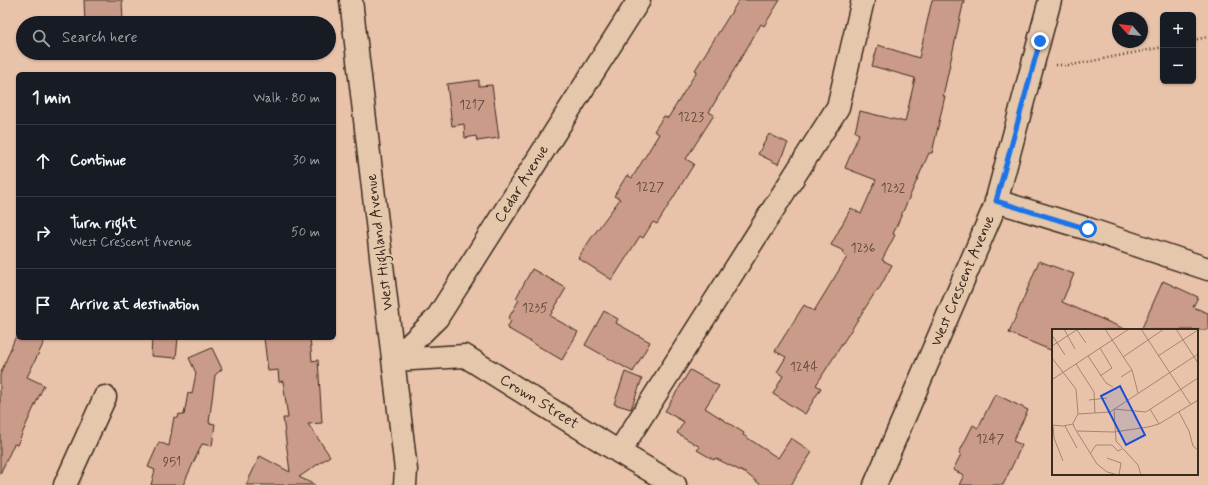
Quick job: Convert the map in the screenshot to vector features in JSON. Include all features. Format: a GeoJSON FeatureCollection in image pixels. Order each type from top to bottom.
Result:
{"type":"FeatureCollection","features":[{"type":"Feature","properties":{"kind":"street","name":"West Highland Avenue"},"geometry":{"type":"LineString","coordinates":[[351,0],[394,360],[406,470],[405,485]]}},
{"type":"Feature","properties":{"kind":"street","name":"Cedar Avenue"},"geometry":{"type":"LineString","coordinates":[[394,360],[437,318],[640,0]]}},
{"type":"Feature","properties":{"kind":"street"},"geometry":{"type":"LineString","coordinates":[[619,452],[838,107],[863,0]]}},
{"type":"Feature","properties":{"kind":"street","name":"West Crescent Avenue"},"geometry":{"type":"LineString","coordinates":[[875,485],[996,201],[1050,0]]}},
{"type":"Feature","properties":{"kind":"street"},"geometry":{"type":"LineString","coordinates":[[996,201],[1088,229],[1208,269]]}},
{"type":"Feature","properties":{"kind":"street","name":"Crown Street"},"geometry":{"type":"LineString","coordinates":[[394,360],[465,356],[675,485]]}},
{"type":"Feature","properties":{"kind":"street"},"geometry":{"type":"LineString","coordinates":[[65,485],[105,397]]}},
{"type":"Feature","properties":{"kind":"path"},"geometry":{"type":"LineString","coordinates":[[1196,39],[1208,37]]}},
{"type":"Feature","properties":{"kind":"path"},"geometry":{"type":"LineString","coordinates":[[1033,64],[1072,65],[1160,48]]}},
{"type":"Feature","properties":{"kind":"building"},"geometry":{"type":"Polygon","coordinates":[[[84,0],[122,0],[123,16],[85,16],[84,0]]]}},
{"type":"Feature","properties":{"kind":"building"},"geometry":{"type":"Polygon","coordinates":[[[739,0],[780,0],[764,26],[761,24],[709,112],[714,115],[686,159],[694,164],[657,224],[653,222],[643,238],[640,236],[612,280],[578,258],[620,199],[614,196],[627,175],[632,178],[659,134],[654,131],[664,116],[668,118],[697,71],[695,70],[739,0]]]}},
{"type":"Feature","properties":{"kind":"building"},"geometry":{"type":"Polygon","coordinates":[[[932,0],[964,0],[932,153],[929,153],[893,234],[895,235],[882,260],[892,265],[878,291],[876,291],[816,385],[821,388],[805,414],[773,394],[783,376],[777,372],[786,357],[775,351],[804,305],[814,311],[847,257],[843,254],[844,251],[831,245],[851,208],[861,214],[876,180],[845,168],[859,134],[855,132],[860,111],[905,122],[915,78],[872,66],[878,45],[919,58],[932,0]]]}},
{"type":"Feature","properties":{"kind":"building"},"geometry":{"type":"Polygon","coordinates":[[[479,80],[479,86],[492,85],[499,138],[477,141],[476,136],[465,138],[464,124],[452,126],[447,84],[479,80]]]}},
{"type":"Feature","properties":{"kind":"building"},"geometry":{"type":"Polygon","coordinates":[[[769,134],[788,143],[778,164],[758,154],[769,134]]]}},
{"type":"Feature","properties":{"kind":"building"},"geometry":{"type":"Polygon","coordinates":[[[1039,261],[1074,274],[1062,302],[1125,329],[1052,329],[1052,351],[1009,333],[1039,261]]]}},
{"type":"Feature","properties":{"kind":"building"},"geometry":{"type":"Polygon","coordinates":[[[532,269],[566,288],[550,316],[578,332],[562,360],[507,328],[511,321],[508,319],[519,300],[516,298],[532,269]]]}},
{"type":"Feature","properties":{"kind":"building"},"geometry":{"type":"Polygon","coordinates":[[[1163,281],[1198,297],[1193,307],[1208,313],[1208,330],[1141,329],[1163,281]]]}},
{"type":"Feature","properties":{"kind":"building"},"geometry":{"type":"Polygon","coordinates":[[[604,311],[618,319],[616,323],[650,342],[633,372],[585,345],[604,311]]]}},
{"type":"Feature","properties":{"kind":"building"},"geometry":{"type":"Polygon","coordinates":[[[15,338],[16,340],[45,340],[27,377],[44,385],[17,445],[14,444],[0,474],[0,375],[15,338]]]}},
{"type":"Feature","properties":{"kind":"building"},"geometry":{"type":"Polygon","coordinates":[[[152,340],[178,340],[176,358],[151,356],[152,340]]]}},
{"type":"Feature","properties":{"kind":"building"},"geometry":{"type":"Polygon","coordinates":[[[264,340],[310,340],[312,361],[318,360],[322,423],[308,424],[330,456],[299,477],[315,485],[246,485],[260,456],[290,472],[283,418],[288,418],[283,381],[279,382],[278,370],[268,371],[264,340]]]}},
{"type":"Feature","properties":{"kind":"building"},"geometry":{"type":"Polygon","coordinates":[[[212,348],[222,369],[215,375],[209,423],[215,424],[212,446],[202,444],[183,485],[151,485],[155,470],[148,467],[159,442],[169,446],[174,417],[178,418],[179,414],[184,415],[188,393],[192,394],[196,373],[189,358],[212,348]]]}},
{"type":"Feature","properties":{"kind":"building"},"geometry":{"type":"Polygon","coordinates":[[[690,370],[719,386],[705,408],[744,433],[743,435],[778,458],[791,438],[812,452],[791,485],[761,485],[747,474],[715,458],[714,460],[697,450],[700,447],[677,433],[684,422],[665,411],[690,370]]]}},
{"type":"Feature","properties":{"kind":"building"},"geometry":{"type":"Polygon","coordinates":[[[625,372],[642,379],[631,409],[614,404],[625,372]]]}},
{"type":"Feature","properties":{"kind":"building"},"geometry":{"type":"Polygon","coordinates":[[[995,394],[1028,410],[1013,441],[1022,445],[1003,485],[959,485],[964,475],[953,470],[961,454],[959,453],[973,425],[978,428],[995,394]]]}},
{"type":"Feature","properties":{"kind":"route"},"geometry":{"type":"LineString","coordinates":[[1040,41],[996,201],[1088,229]]}}]}
